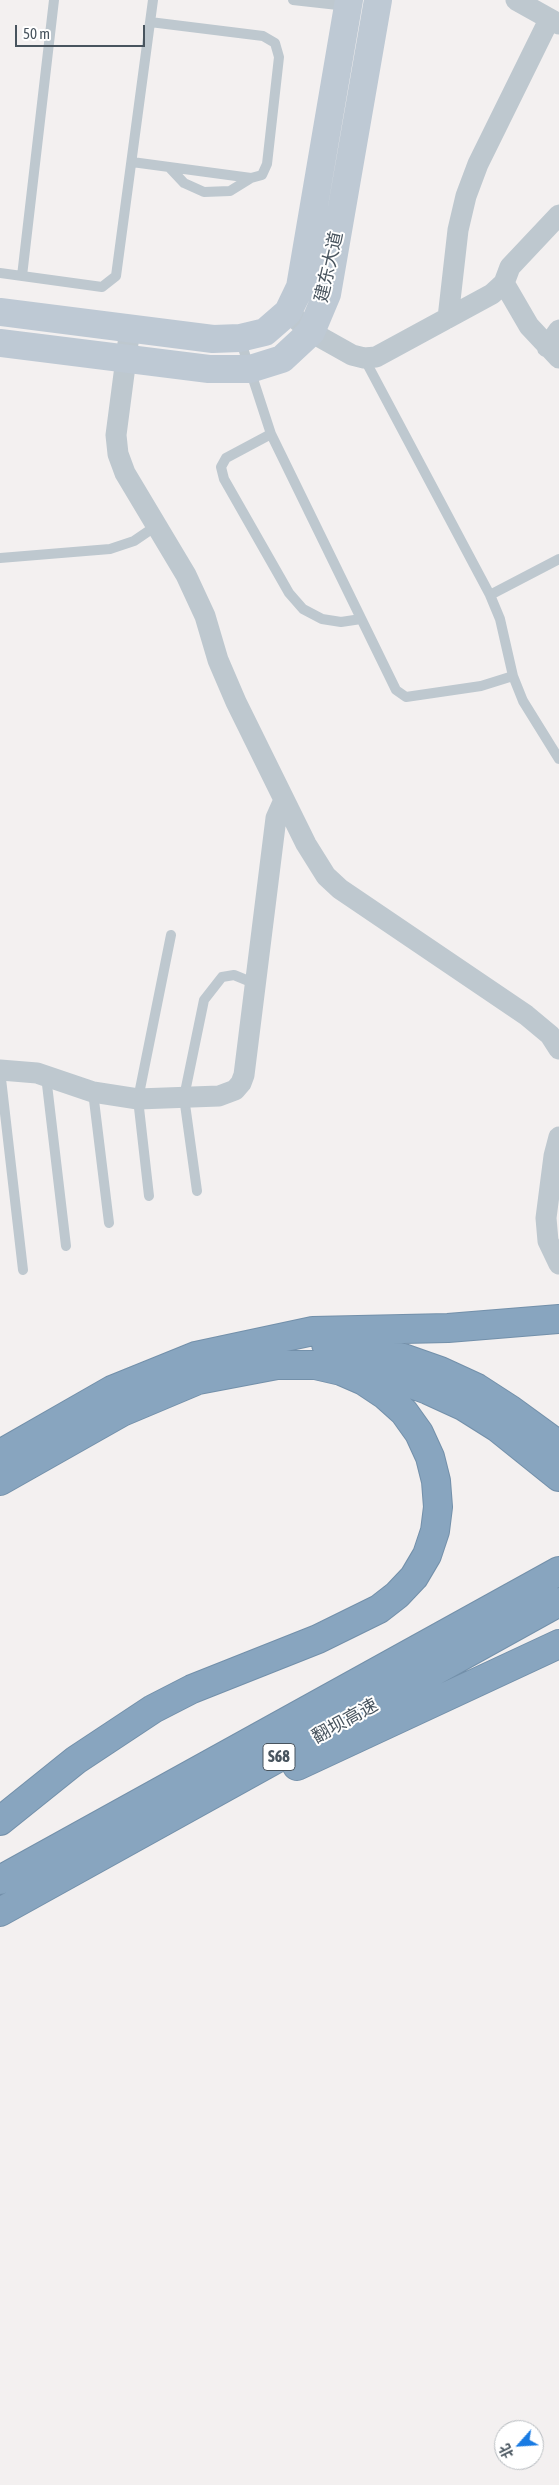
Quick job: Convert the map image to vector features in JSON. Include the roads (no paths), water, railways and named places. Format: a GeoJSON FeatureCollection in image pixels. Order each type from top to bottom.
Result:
{"type":"FeatureCollection","features":[{"type":"Feature","properties":{"kind":"highway"},"geometry":{"type":"LineString","coordinates":[[0,1454],[121,1387],[196,1356],[313,1331],[448,1328],[559,1319]]}},
{"type":"Feature","properties":{"kind":"highway"},"geometry":{"type":"LineString","coordinates":[[240,1347],[282,1343],[323,1344],[362,1349],[403,1358],[440,1371],[477,1388],[511,1410],[559,1446]]}},
{"type":"Feature","properties":{"kind":"highway"},"geometry":{"type":"LineString","coordinates":[[0,1820],[76,1760],[153,1710],[233,1671],[359,1620],[379,1609],[397,1595],[414,1577],[427,1555],[432,1540],[438,1506],[436,1481],[430,1457],[419,1433],[404,1412],[385,1395],[356,1378],[316,1364]]}},
{"type":"Feature","properties":{"kind":"highway"},"geometry":{"type":"LineString","coordinates":[[0,1481],[122,1412],[198,1380],[277,1365],[316,1364],[360,1368],[428,1390],[464,1406],[498,1428],[559,1477]]}},
{"type":"Feature","properties":{"kind":"highway","name":"翻坝高速"},"geometry":{"type":"LineString","coordinates":[[0,1880],[547,1578]]}},
{"type":"Feature","properties":{"kind":"highway","name":"翻坝高速"},"geometry":{"type":"LineString","coordinates":[[0,1912],[559,1602]]}},
{"type":"Feature","properties":{"kind":"highway"},"geometry":{"type":"LineString","coordinates":[[82,1866],[559,1644]]}},
{"type":"Feature","properties":{"kind":"street","name":"建东大道"},"geometry":{"type":"LineString","coordinates":[[0,343],[208,369],[250,369],[282,358],[311,332],[327,294],[378,0]]}},
{"type":"Feature","properties":{"kind":"street"},"geometry":{"type":"LineString","coordinates":[[448,318],[458,230],[466,196],[478,164],[554,22],[516,0]]}},
{"type":"Feature","properties":{"kind":"street","name":"建东大道"},"geometry":{"type":"LineString","coordinates":[[0,312],[213,339],[240,338],[265,332],[288,312],[300,287],[349,3]]}},
{"type":"Feature","properties":{"kind":"street"},"geometry":{"type":"LineString","coordinates":[[288,312],[311,332],[352,355],[364,358],[376,357],[492,294],[504,283],[510,268],[559,215]]}},
{"type":"Feature","properties":{"kind":"street"},"geometry":{"type":"LineString","coordinates":[[504,283],[529,326],[553,353]]}},
{"type":"Feature","properties":{"kind":"street"},"geometry":{"type":"LineString","coordinates":[[130,328],[116,435],[118,454],[125,473],[186,575],[205,616],[218,660],[236,702],[311,852],[326,876],[340,889],[526,1015],[550,1035],[559,1049]]}},
{"type":"Feature","properties":{"kind":"street"},"geometry":{"type":"LineString","coordinates":[[553,353],[559,330]]}},
{"type":"Feature","properties":{"kind":"street"},"geometry":{"type":"LineString","coordinates":[[0,1070],[21,1070],[46,1076],[93,1092],[138,1099],[219,1096],[235,1090],[241,1083],[244,1075],[276,818],[284,800]]}},
{"type":"Feature","properties":{"kind":"street"},"geometry":{"type":"LineString","coordinates":[[559,1137],[554,1156],[546,1218],[548,1241],[559,1264]]}},
{"type":"Feature","properties":{"kind":"lane"},"geometry":{"type":"LineString","coordinates":[[22,276],[54,0]]}},
{"type":"Feature","properties":{"kind":"lane"},"geometry":{"type":"LineString","coordinates":[[0,273],[102,287],[116,276],[153,0]]}},
{"type":"Feature","properties":{"kind":"lane"},"geometry":{"type":"LineString","coordinates":[[293,0],[349,3]]}},
{"type":"Feature","properties":{"kind":"lane"},"geometry":{"type":"LineString","coordinates":[[150,22],[263,36],[275,43],[279,57],[267,164],[262,175],[251,178],[230,191],[204,192],[184,183],[169,167]]}},
{"type":"Feature","properties":{"kind":"lane"},"geometry":{"type":"LineString","coordinates":[[132,162],[251,178]]}},
{"type":"Feature","properties":{"kind":"lane"},"geometry":{"type":"LineString","coordinates":[[240,338],[271,434],[396,690],[406,697],[481,686],[513,676]]}},
{"type":"Feature","properties":{"kind":"lane"},"geometry":{"type":"LineString","coordinates":[[364,358],[490,595],[500,619],[513,676],[523,702],[559,759]]}},
{"type":"Feature","properties":{"kind":"lane"},"geometry":{"type":"LineString","coordinates":[[271,434],[226,458],[221,467],[224,479],[288,593],[303,609],[322,619],[341,622],[361,619]]}},
{"type":"Feature","properties":{"kind":"lane"},"geometry":{"type":"LineString","coordinates":[[0,558],[110,549],[134,541],[156,526]]}},
{"type":"Feature","properties":{"kind":"lane"},"geometry":{"type":"LineString","coordinates":[[490,595],[559,559]]}},
{"type":"Feature","properties":{"kind":"lane"},"geometry":{"type":"LineString","coordinates":[[150,1196],[138,1099],[171,936]]}},
{"type":"Feature","properties":{"kind":"lane"},"geometry":{"type":"LineString","coordinates":[[197,1191],[184,1098],[204,1000],[222,977],[234,975],[256,984]]}},
{"type":"Feature","properties":{"kind":"lane"},"geometry":{"type":"LineString","coordinates":[[0,1070],[23,1270]]}},
{"type":"Feature","properties":{"kind":"lane"},"geometry":{"type":"LineString","coordinates":[[46,1076],[66,1246]]}},
{"type":"Feature","properties":{"kind":"lane"},"geometry":{"type":"LineString","coordinates":[[93,1092],[109,1223]]}}]}
